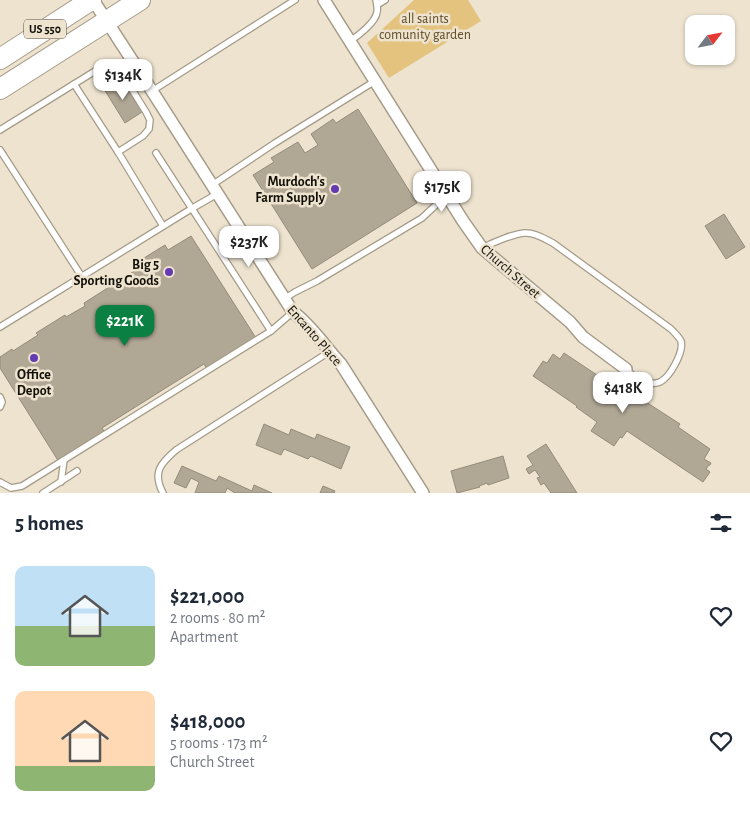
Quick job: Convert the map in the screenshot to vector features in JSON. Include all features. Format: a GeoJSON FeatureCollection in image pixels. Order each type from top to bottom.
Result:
{"type":"FeatureCollection","features":[{"type":"Feature","properties":{"kind":"highway","name":"US 550"},"geometry":{"type":"LineString","coordinates":[[0,59],[92,0]]}},
{"type":"Feature","properties":{"kind":"highway","name":"US 550"},"geometry":{"type":"LineString","coordinates":[[0,89],[140,0]]}},
{"type":"Feature","properties":{"kind":"street","name":"Encanto Place"},"geometry":{"type":"LineString","coordinates":[[92,0],[284,299],[293,312],[302,319],[341,364],[423,493]]}},
{"type":"Feature","properties":{"kind":"street","name":"Church Street"},"geometry":{"type":"LineString","coordinates":[[324,0],[463,221],[482,248],[570,322],[582,337],[626,369]]}},
{"type":"Feature","properties":{"kind":"lane"},"geometry":{"type":"LineString","coordinates":[[152,91],[295,0]]}},
{"type":"Feature","properties":{"kind":"lane"},"geometry":{"type":"LineString","coordinates":[[350,41],[362,34],[377,14],[377,2],[385,0]]}},
{"type":"Feature","properties":{"kind":"lane"},"geometry":{"type":"LineString","coordinates":[[0,130],[100,68],[109,66],[118,70],[123,75],[150,120],[149,129],[143,136],[118,152]]}},
{"type":"Feature","properties":{"kind":"lane"},"geometry":{"type":"LineString","coordinates":[[1,325],[192,209],[276,144],[375,82]]}},
{"type":"Feature","properties":{"kind":"lane"},"geometry":{"type":"LineString","coordinates":[[74,84],[163,226]]}},
{"type":"Feature","properties":{"kind":"lane"},"geometry":{"type":"LineString","coordinates":[[0,150],[82,277]]}},
{"type":"Feature","properties":{"kind":"lane"},"geometry":{"type":"LineString","coordinates":[[156,153],[271,331]]}},
{"type":"Feature","properties":{"kind":"lane"},"geometry":{"type":"LineString","coordinates":[[284,299],[422,218],[438,203],[448,197]]}},
{"type":"Feature","properties":{"kind":"lane"},"geometry":{"type":"LineString","coordinates":[[482,248],[501,239],[526,232],[538,235],[553,243],[671,329],[680,340],[681,351],[665,379],[659,382],[642,382],[626,369]]}},
{"type":"Feature","properties":{"kind":"lane"},"geometry":{"type":"LineString","coordinates":[[1,484],[11,488],[22,486],[271,331],[293,312]]}},
{"type":"Feature","properties":{"kind":"lane"},"geometry":{"type":"LineString","coordinates":[[163,493],[158,476],[160,466],[176,450],[329,352]]}},
{"type":"Feature","properties":{"kind":"lane"},"geometry":{"type":"LineString","coordinates":[[0,397],[2,402],[0,407]]}},
{"type":"Feature","properties":{"kind":"lane"},"geometry":{"type":"LineString","coordinates":[[61,482],[64,460]]}},
{"type":"Feature","properties":{"kind":"lane"},"geometry":{"type":"LineString","coordinates":[[43,493],[77,471]]}},
{"type":"Feature","properties":{"kind":"green space","name":"all saints comunity garden"},"geometry":{"type":"Polygon","coordinates":[[[414,0],[468,0],[481,21],[389,78],[367,43],[414,0]]]}},
{"type":"Feature","properties":{"kind":"building"},"geometry":{"type":"Polygon","coordinates":[[[120,78],[142,112],[125,123],[104,89],[120,78]]]}},
{"type":"Feature","properties":{"kind":"building","name":"Murdoch's Farm Supply"},"geometry":{"type":"Polygon","coordinates":[[[358,109],[417,203],[312,269],[253,175],[274,162],[271,158],[298,142],[305,153],[318,145],[311,134],[333,119],[336,123],[358,109]]]}},
{"type":"Feature","properties":{"kind":"building"},"geometry":{"type":"Polygon","coordinates":[[[724,214],[745,247],[726,259],[705,226],[724,214]]]}},
{"type":"Feature","properties":{"kind":"building"},"geometry":{"type":"Polygon","coordinates":[[[191,236],[256,338],[207,369],[204,364],[102,428],[105,433],[59,462],[0,368],[0,357],[38,335],[36,333],[65,315],[66,317],[85,306],[84,303],[147,263],[144,258],[165,245],[168,250],[191,236]]]}},
{"type":"Feature","properties":{"kind":"building"},"geometry":{"type":"Polygon","coordinates":[[[564,353],[630,400],[636,390],[648,398],[646,402],[680,424],[678,427],[710,449],[704,459],[711,463],[706,469],[710,472],[703,482],[627,431],[614,446],[591,431],[597,422],[533,376],[543,361],[547,363],[553,354],[560,359],[564,353]]]}},
{"type":"Feature","properties":{"kind":"building"},"geometry":{"type":"Polygon","coordinates":[[[264,424],[289,435],[291,429],[315,439],[317,434],[350,447],[341,469],[311,456],[308,459],[284,449],[281,455],[256,445],[264,424]]]}},
{"type":"Feature","properties":{"kind":"building"},"geometry":{"type":"Polygon","coordinates":[[[546,444],[577,493],[551,493],[544,483],[541,485],[537,478],[540,477],[535,470],[529,474],[526,469],[533,465],[527,456],[546,444]]]}},
{"type":"Feature","properties":{"kind":"building"},"geometry":{"type":"Polygon","coordinates":[[[503,456],[509,478],[457,493],[451,471],[503,456]]]}},
{"type":"Feature","properties":{"kind":"building"},"geometry":{"type":"Polygon","coordinates":[[[182,466],[216,481],[219,476],[252,491],[254,485],[272,493],[235,493],[227,488],[225,493],[195,493],[199,482],[191,478],[186,488],[174,483],[182,466]]]}},
{"type":"Feature","properties":{"kind":"building"},"geometry":{"type":"Polygon","coordinates":[[[323,486],[335,491],[334,493],[320,493],[323,486]]]}},
{"type":"Feature","properties":{"kind":"place","name":"Murdoch's Farm Supply"},"geometry":{"type":"Point","coordinates":[335,189]}},
{"type":"Feature","properties":{"kind":"place","name":"Big 5 Sporting Goods"},"geometry":{"type":"Point","coordinates":[169,272]}},
{"type":"Feature","properties":{"kind":"place","name":"Office Depot"},"geometry":{"type":"Point","coordinates":[34,358]}}]}
